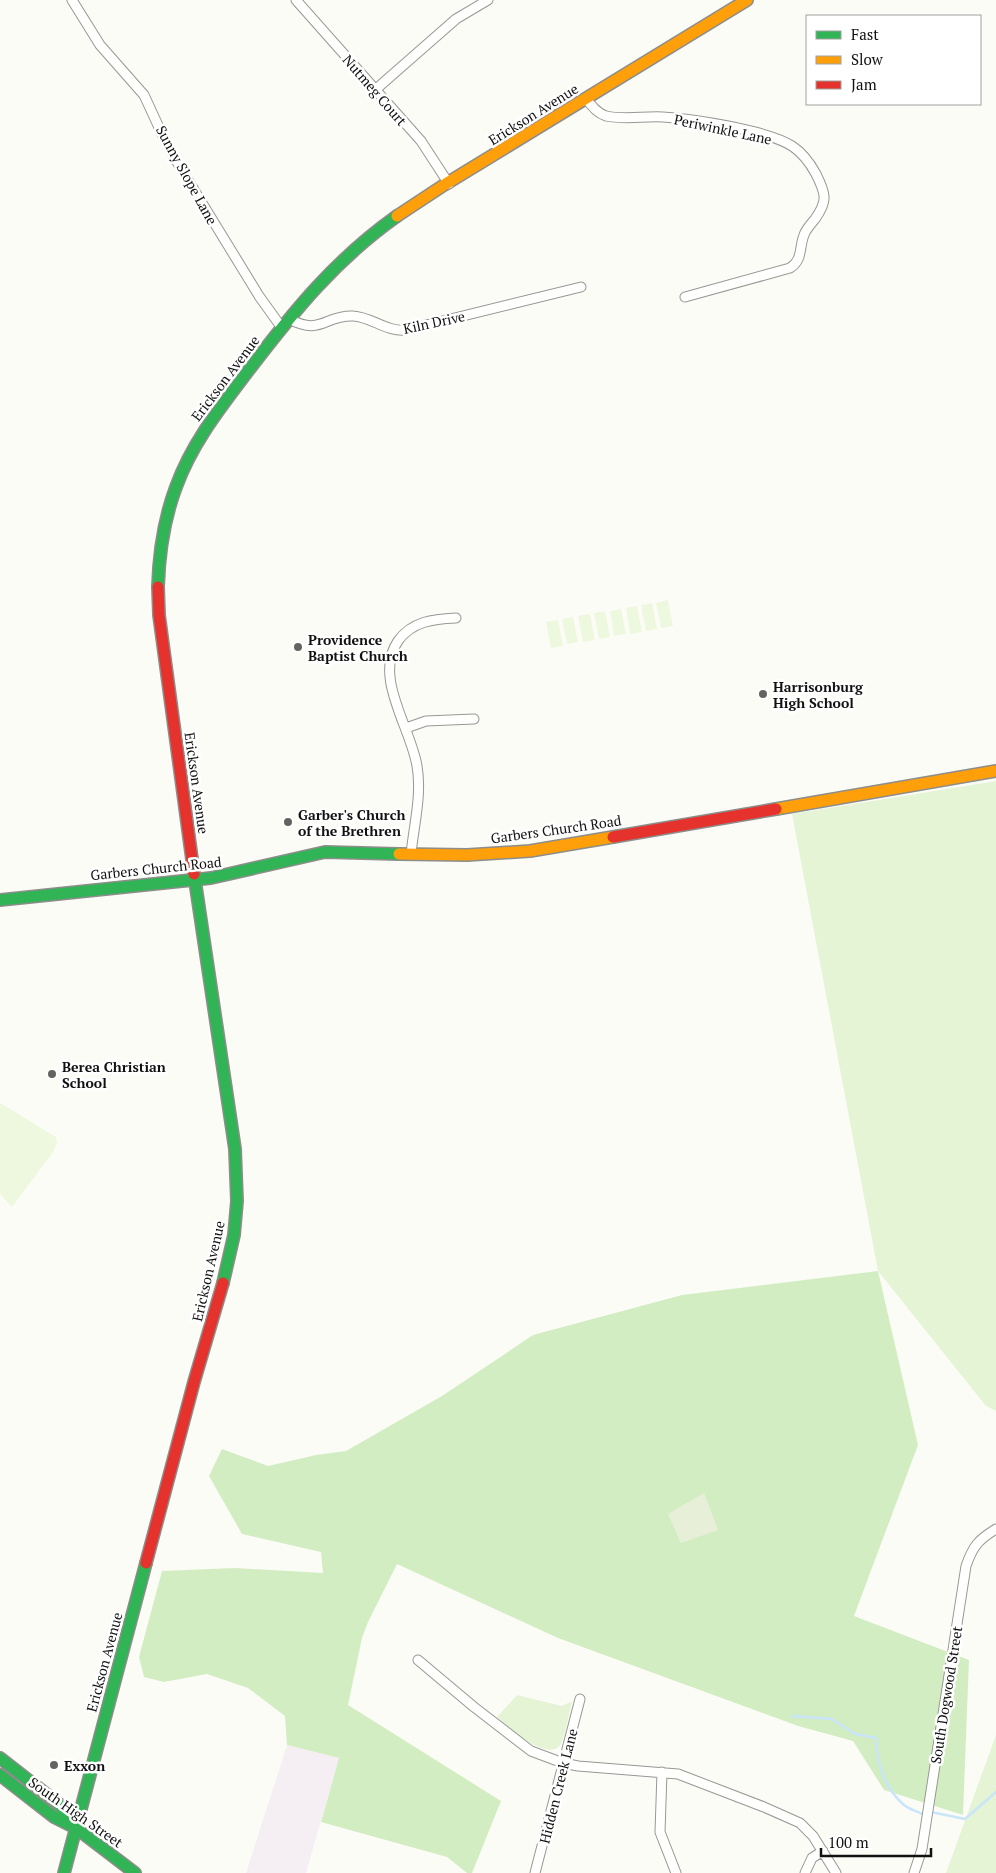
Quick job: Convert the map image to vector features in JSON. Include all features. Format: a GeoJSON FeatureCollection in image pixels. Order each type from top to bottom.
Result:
{"type":"FeatureCollection","features":[{"type":"Feature","properties":{"kind":"main road","name":"Erickson Avenue"},"geometry":{"type":"LineString","coordinates":[[64,1873],[194,1382],[223,1283],[235,1224],[238,1191],[235,1149],[195,880],[159,614],[157,576],[159,550],[172,495],[195,445],[217,412],[289,319],[323,279],[365,240],[448,184],[747,0]]}},
{"type":"Feature","properties":{"kind":"main road","name":"Garbers Church Road"},"geometry":{"type":"LineString","coordinates":[[0,900],[195,880],[251,870],[319,853],[488,854],[551,848],[996,771]]}},
{"type":"Feature","properties":{"kind":"main road"},"geometry":{"type":"LineString","coordinates":[[0,1758],[59,1804],[76,1828]]}},
{"type":"Feature","properties":{"kind":"main road","name":"South High Street"},"geometry":{"type":"LineString","coordinates":[[0,1775],[54,1817],[76,1828],[135,1873]]}},
{"type":"Feature","properties":{"kind":"street","name":"Sunny Slope Lane"},"geometry":{"type":"LineString","coordinates":[[72,0],[100,45],[144,95],[177,162],[259,296],[282,328]]}},
{"type":"Feature","properties":{"kind":"street","name":"Nutmeg Court"},"geometry":{"type":"LineString","coordinates":[[296,0],[421,141],[448,184]]}},
{"type":"Feature","properties":{"kind":"street"},"geometry":{"type":"LineString","coordinates":[[375,90],[456,19],[488,0]]}},
{"type":"Feature","properties":{"kind":"street","name":"Periwinkle Lane"},"geometry":{"type":"LineString","coordinates":[[586,99],[593,108],[604,115],[615,117],[665,117],[695,121],[747,130],[785,142],[798,150],[806,158],[821,184],[824,192],[824,203],[804,234],[800,254],[795,265],[685,297]]}},
{"type":"Feature","properties":{"kind":"street","name":"Kiln Drive"},"geometry":{"type":"LineString","coordinates":[[289,319],[300,324],[315,326],[338,318],[355,316],[392,329],[406,330],[581,288]]}},
{"type":"Feature","properties":{"kind":"street"},"geometry":{"type":"LineString","coordinates":[[411,854],[419,781],[417,763],[390,680],[390,665],[393,650],[404,634],[417,625],[434,619],[456,618]]}},
{"type":"Feature","properties":{"kind":"street"},"geometry":{"type":"LineString","coordinates":[[406,728],[426,722],[474,719]]}},
{"type":"Feature","properties":{"kind":"street","name":"South Dogwood Street"},"geometry":{"type":"LineString","coordinates":[[914,1873],[922,1849],[966,1566],[971,1550],[977,1542],[996,1529]]}},
{"type":"Feature","properties":{"kind":"street"},"geometry":{"type":"LineString","coordinates":[[418,1660],[524,1747],[563,1763],[592,1768],[662,1772],[691,1778],[800,1823],[813,1836],[836,1873]]}},
{"type":"Feature","properties":{"kind":"street","name":"Hidden Creek Lane"},"geometry":{"type":"LineString","coordinates":[[535,1873],[580,1699]]}},
{"type":"Feature","properties":{"kind":"street"},"geometry":{"type":"LineString","coordinates":[[662,1772],[660,1832],[676,1873]]}},
{"type":"Feature","properties":{"kind":"street"},"geometry":{"type":"LineString","coordinates":[[805,1873],[812,1858],[823,1851]]}},
{"type":"Feature","properties":{"kind":"shaded area"},"geometry":{"type":"Polygon","coordinates":[[[287,1745],[339,1758],[306,1873],[246,1873],[287,1745]]]}},
{"type":"Feature","properties":{"kind":"green space"},"geometry":{"type":"Polygon","coordinates":[[[668,600],[673,626],[661,628],[656,603],[668,600]]]}},
{"type":"Feature","properties":{"kind":"green space"},"geometry":{"type":"Polygon","coordinates":[[[652,603],[657,629],[646,631],[641,605],[652,603]]]}},
{"type":"Feature","properties":{"kind":"green space"},"geometry":{"type":"Polygon","coordinates":[[[637,606],[642,632],[630,634],[626,608],[637,606]]]}},
{"type":"Feature","properties":{"kind":"green space"},"geometry":{"type":"Polygon","coordinates":[[[621,609],[626,634],[614,636],[610,611],[621,609]]]}},
{"type":"Feature","properties":{"kind":"green space"},"geometry":{"type":"Polygon","coordinates":[[[605,611],[610,637],[599,639],[594,613],[605,611]]]}},
{"type":"Feature","properties":{"kind":"green space"},"geometry":{"type":"Polygon","coordinates":[[[590,614],[595,640],[583,642],[578,616],[590,614]]]}},
{"type":"Feature","properties":{"kind":"green space"},"geometry":{"type":"Polygon","coordinates":[[[573,617],[578,642],[567,644],[562,619],[573,617]]]}},
{"type":"Feature","properties":{"kind":"green space"},"geometry":{"type":"Polygon","coordinates":[[[558,620],[563,646],[551,648],[546,622],[558,620]]]}},
{"type":"Feature","properties":{"kind":"green space"},"geometry":{"type":"Polygon","coordinates":[[[996,781],[996,1411],[986,1406],[878,1271],[792,814],[996,781]]]}},
{"type":"Feature","properties":{"kind":"green space"},"geometry":{"type":"Polygon","coordinates":[[[0,1103],[56,1137],[57,1143],[53,1152],[12,1207],[0,1194],[0,1103]]]}},
{"type":"Feature","properties":{"kind":"green space"},"geometry":{"type":"Polygon","coordinates":[[[878,1271],[918,1445],[854,1616],[969,1660],[963,1815],[884,1790],[853,1741],[798,1726],[558,1638],[397,1564],[362,1638],[348,1705],[501,1801],[472,1873],[467,1873],[447,1857],[321,1822],[339,1758],[287,1745],[285,1716],[248,1688],[207,1674],[164,1682],[144,1677],[139,1657],[162,1571],[235,1568],[323,1573],[321,1552],[242,1534],[209,1476],[222,1449],[268,1466],[316,1455],[346,1451],[442,1396],[533,1335],[682,1295],[878,1271]]]}},
{"type":"Feature","properties":{"kind":"green space"},"geometry":{"type":"Polygon","coordinates":[[[704,1493],[718,1530],[681,1543],[668,1514],[704,1493]]]}},
{"type":"Feature","properties":{"kind":"green space"},"geometry":{"type":"Polygon","coordinates":[[[517,1695],[562,1706],[572,1701],[563,1740],[555,1749],[538,1747],[519,1735],[497,1717],[517,1695]]]}},
{"type":"Feature","properties":{"kind":"green space"},"geometry":{"type":"Polygon","coordinates":[[[996,1735],[996,1873],[946,1873],[996,1735]]]}},
{"type":"Feature","properties":{"kind":"waterway"},"geometry":{"type":"LineString","coordinates":[[792,1716],[832,1719],[855,1734],[876,1738],[880,1766],[891,1791],[904,1805],[922,1814]]}},
{"type":"Feature","properties":{"kind":"waterway"},"geometry":{"type":"LineString","coordinates":[[931,1812],[965,1819],[996,1792]]}},
{"type":"Feature","properties":{"kind":"traffic: fast"},"geometry":{"type":"LineString","coordinates":[[158,587],[163,536],[168,511],[176,487],[198,441],[227,399],[299,307],[354,250],[397,216]]}},
{"type":"Feature","properties":{"kind":"traffic: fast"},"geometry":{"type":"LineString","coordinates":[[0,900],[211,878],[325,852],[399,854]]}},
{"type":"Feature","properties":{"kind":"traffic: fast"},"geometry":{"type":"LineString","coordinates":[[194,874],[235,1149],[237,1201],[234,1235],[223,1283]]}},
{"type":"Feature","properties":{"kind":"traffic: fast"},"geometry":{"type":"LineString","coordinates":[[64,1873],[146,1563]]}},
{"type":"Feature","properties":{"kind":"traffic: fast"},"geometry":{"type":"LineString","coordinates":[[0,1758],[59,1804],[74,1825]]}},
{"type":"Feature","properties":{"kind":"traffic: fast"},"geometry":{"type":"LineString","coordinates":[[0,1775],[54,1817],[76,1828],[135,1873]]}},
{"type":"Feature","properties":{"kind":"traffic: slow"},"geometry":{"type":"LineString","coordinates":[[397,216],[444,185],[747,0]]}},
{"type":"Feature","properties":{"kind":"traffic: slow"},"geometry":{"type":"LineString","coordinates":[[776,809],[996,771]]}},
{"type":"Feature","properties":{"kind":"traffic: slow"},"geometry":{"type":"LineString","coordinates":[[399,854],[467,855],[530,851],[613,837]]}},
{"type":"Feature","properties":{"kind":"traffic: jam"},"geometry":{"type":"LineString","coordinates":[[158,587],[159,615],[194,874]]}},
{"type":"Feature","properties":{"kind":"traffic: jam"},"geometry":{"type":"LineString","coordinates":[[613,837],[776,809]]}},
{"type":"Feature","properties":{"kind":"traffic: jam"},"geometry":{"type":"LineString","coordinates":[[146,1563],[194,1382],[223,1283]]}},
{"type":"Feature","properties":{"kind":"place","name":"Providence Baptist Church"},"geometry":{"type":"Point","coordinates":[298,647]}},
{"type":"Feature","properties":{"kind":"place","name":"Harrisonburg High School"},"geometry":{"type":"Point","coordinates":[763,694]}},
{"type":"Feature","properties":{"kind":"place","name":"Garber's Church of the Brethren"},"geometry":{"type":"Point","coordinates":[288,822]}},
{"type":"Feature","properties":{"kind":"place","name":"Berea Christian School"},"geometry":{"type":"Point","coordinates":[52,1074]}},
{"type":"Feature","properties":{"kind":"place","name":"Exxon"},"geometry":{"type":"Point","coordinates":[54,1765]}}]}
